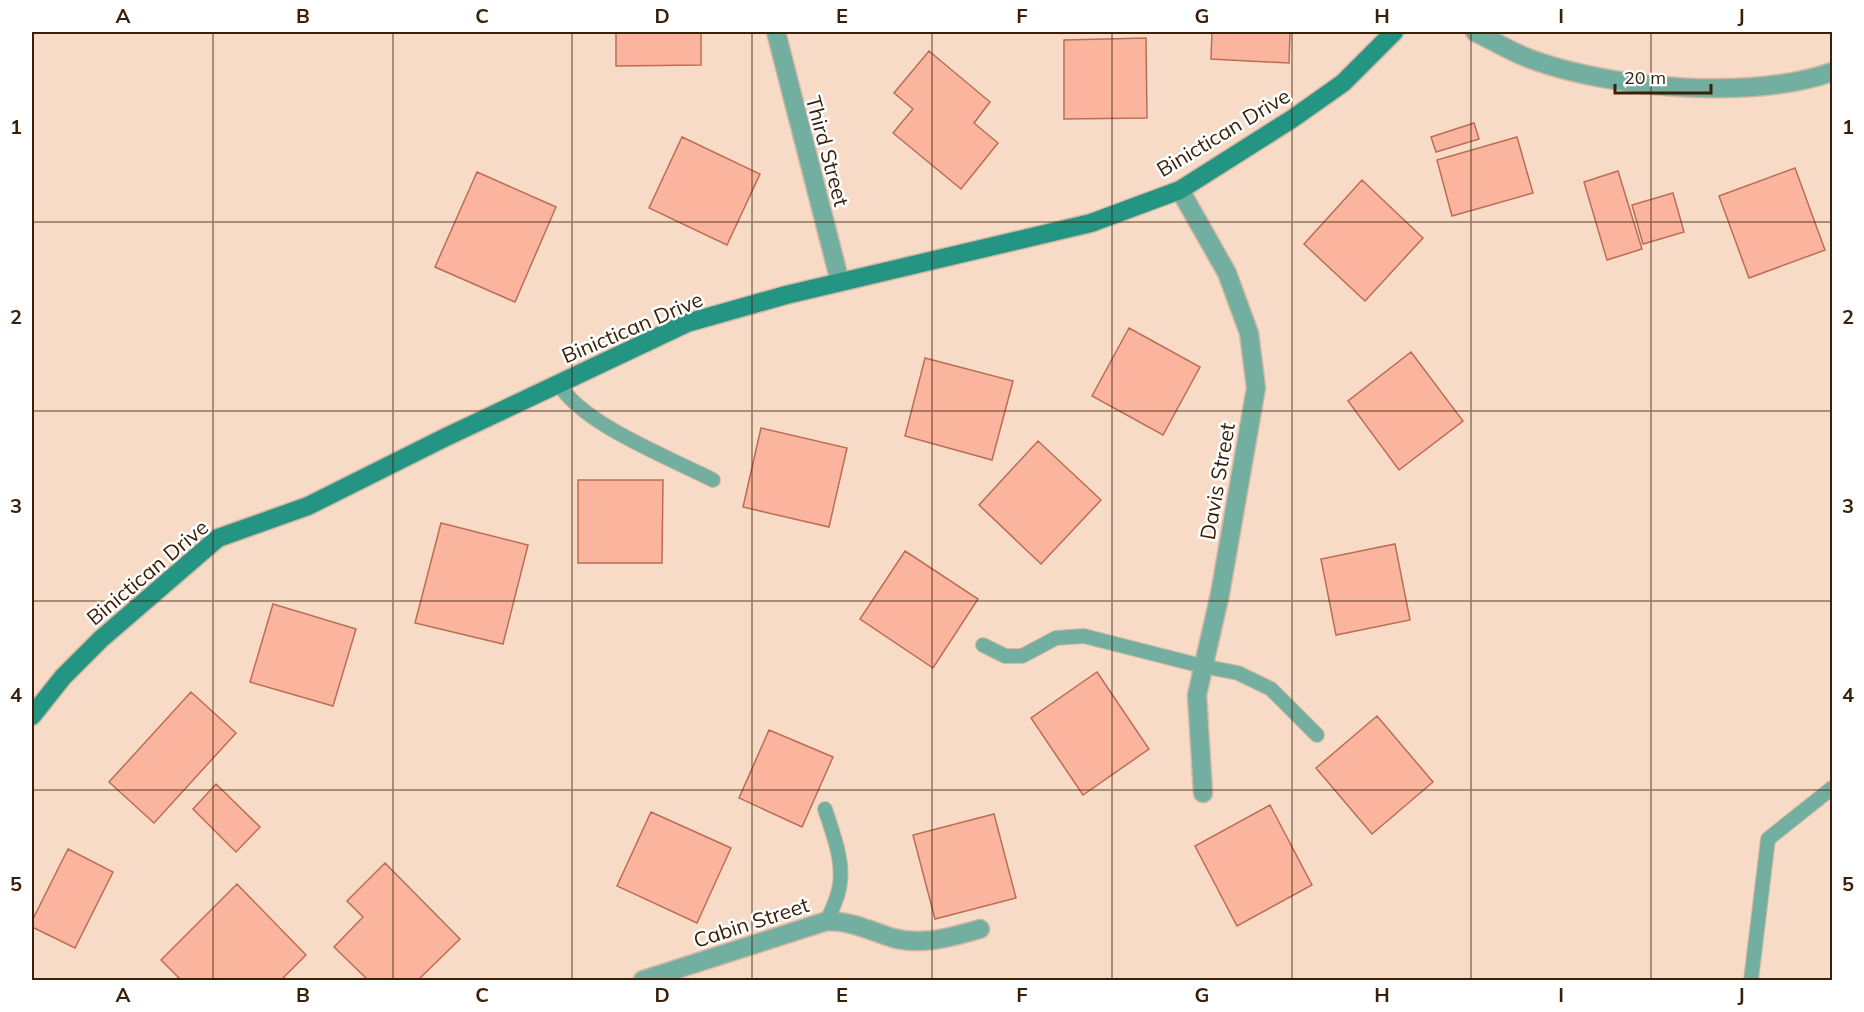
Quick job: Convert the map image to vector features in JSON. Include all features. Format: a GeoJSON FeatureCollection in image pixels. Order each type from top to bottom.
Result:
{"type":"FeatureCollection","features":[{"type":"Feature","properties":{"kind":"street","name":"Third Street"},"geometry":{"type":"LineString","coordinates":[[776,32],[840,282]]}},
{"type":"Feature","properties":{"kind":"street","name":"Binictican Drive"},"geometry":{"type":"LineString","coordinates":[[32,716],[63,677],[101,639],[218,538],[308,506],[687,323],[840,282],[1091,223],[1180,190],[1292,119],[1343,83],[1394,32]]}},
{"type":"Feature","properties":{"kind":"street"},"geometry":{"type":"LineString","coordinates":[[1475,32],[1533,60],[1634,83],[1721,88],[1772,84],[1833,72]]}},
{"type":"Feature","properties":{"kind":"street","name":"Davis Street"},"geometry":{"type":"LineString","coordinates":[[1180,190],[1227,273],[1249,333],[1256,388],[1220,594],[1197,695],[1203,793]]}},
{"type":"Feature","properties":{"kind":"street","name":"Cabin Street"},"geometry":{"type":"LineString","coordinates":[[643,981],[826,921],[842,921],[895,938],[918,941],[939,940],[980,928]]}},
{"type":"Feature","properties":{"kind":"lane"},"geometry":{"type":"LineString","coordinates":[[559,384],[565,395],[600,422],[713,480]]}},
{"type":"Feature","properties":{"kind":"lane"},"geometry":{"type":"LineString","coordinates":[[983,645],[1005,656],[1022,656],[1056,638],[1084,636],[1202,666],[1238,672],[1271,689],[1317,735]]}},
{"type":"Feature","properties":{"kind":"lane"},"geometry":{"type":"LineString","coordinates":[[1751,981],[1768,839],[1833,788]]}},
{"type":"Feature","properties":{"kind":"lane"},"geometry":{"type":"LineString","coordinates":[[825,809],[838,852],[840,873],[839,890],[826,921]]}},
{"type":"Feature","properties":{"kind":"building"},"geometry":{"type":"Polygon","coordinates":[[[616,32],[701,32],[701,65],[616,66],[616,32]]]}},
{"type":"Feature","properties":{"kind":"building"},"geometry":{"type":"Polygon","coordinates":[[[1212,32],[1290,32],[1289,63],[1211,59],[1212,32]]]}},
{"type":"Feature","properties":{"kind":"building"},"geometry":{"type":"Polygon","coordinates":[[[1146,38],[1147,118],[1064,119],[1064,40],[1146,38]]]}},
{"type":"Feature","properties":{"kind":"building"},"geometry":{"type":"Polygon","coordinates":[[[929,51],[990,102],[974,123],[998,143],[961,189],[893,133],[913,109],[894,93],[929,51]]]}},
{"type":"Feature","properties":{"kind":"building"},"geometry":{"type":"Polygon","coordinates":[[[1474,123],[1479,139],[1436,152],[1431,137],[1474,123]]]}},
{"type":"Feature","properties":{"kind":"building"},"geometry":{"type":"Polygon","coordinates":[[[682,137],[760,174],[727,245],[649,208],[682,137]]]}},
{"type":"Feature","properties":{"kind":"building"},"geometry":{"type":"Polygon","coordinates":[[[1517,137],[1533,193],[1452,216],[1437,160],[1517,137]]]}},
{"type":"Feature","properties":{"kind":"building"},"geometry":{"type":"Polygon","coordinates":[[[1795,168],[1825,250],[1749,278],[1719,196],[1795,168]]]}},
{"type":"Feature","properties":{"kind":"building"},"geometry":{"type":"Polygon","coordinates":[[[1618,171],[1642,249],[1607,260],[1584,182],[1618,171]]]}},
{"type":"Feature","properties":{"kind":"building"},"geometry":{"type":"Polygon","coordinates":[[[477,172],[556,207],[515,302],[435,267],[477,172]]]}},
{"type":"Feature","properties":{"kind":"building"},"geometry":{"type":"Polygon","coordinates":[[[1362,180],[1423,238],[1365,301],[1304,244],[1362,180]]]}},
{"type":"Feature","properties":{"kind":"building"},"geometry":{"type":"Polygon","coordinates":[[[1673,193],[1684,232],[1643,244],[1632,205],[1673,193]]]}},
{"type":"Feature","properties":{"kind":"building"},"geometry":{"type":"Polygon","coordinates":[[[1129,328],[1200,367],[1163,435],[1092,396],[1129,328]]]}},
{"type":"Feature","properties":{"kind":"building"},"geometry":{"type":"Polygon","coordinates":[[[1411,352],[1463,421],[1399,470],[1348,401],[1411,352]]]}},
{"type":"Feature","properties":{"kind":"building"},"geometry":{"type":"Polygon","coordinates":[[[925,358],[1013,381],[992,460],[905,436],[925,358]]]}},
{"type":"Feature","properties":{"kind":"building"},"geometry":{"type":"Polygon","coordinates":[[[761,428],[847,448],[829,527],[743,507],[761,428]]]}},
{"type":"Feature","properties":{"kind":"building"},"geometry":{"type":"Polygon","coordinates":[[[1038,441],[1101,500],[1041,564],[979,505],[1038,441]]]}},
{"type":"Feature","properties":{"kind":"building"},"geometry":{"type":"Polygon","coordinates":[[[578,480],[663,480],[662,563],[578,563],[578,480]]]}},
{"type":"Feature","properties":{"kind":"building"},"geometry":{"type":"Polygon","coordinates":[[[441,523],[528,545],[503,644],[415,623],[441,523]]]}},
{"type":"Feature","properties":{"kind":"building"},"geometry":{"type":"Polygon","coordinates":[[[1395,544],[1410,620],[1336,635],[1321,559],[1395,544]]]}},
{"type":"Feature","properties":{"kind":"building"},"geometry":{"type":"Polygon","coordinates":[[[905,551],[978,599],[933,668],[860,619],[905,551]]]}},
{"type":"Feature","properties":{"kind":"building"},"geometry":{"type":"Polygon","coordinates":[[[273,604],[356,629],[333,706],[250,682],[273,604]]]}},
{"type":"Feature","properties":{"kind":"building"},"geometry":{"type":"Polygon","coordinates":[[[1097,672],[1149,749],[1083,795],[1031,718],[1097,672]]]}},
{"type":"Feature","properties":{"kind":"building"},"geometry":{"type":"Polygon","coordinates":[[[191,692],[236,733],[154,823],[109,782],[191,692]]]}},
{"type":"Feature","properties":{"kind":"building"},"geometry":{"type":"Polygon","coordinates":[[[1377,716],[1433,782],[1372,834],[1316,768],[1377,716]]]}},
{"type":"Feature","properties":{"kind":"building"},"geometry":{"type":"Polygon","coordinates":[[[769,730],[833,757],[802,827],[739,798],[769,730]]]}},
{"type":"Feature","properties":{"kind":"building"},"geometry":{"type":"Polygon","coordinates":[[[216,784],[260,827],[236,852],[193,809],[216,784]]]}},
{"type":"Feature","properties":{"kind":"building"},"geometry":{"type":"Polygon","coordinates":[[[1270,805],[1312,885],[1237,926],[1195,846],[1270,805]]]}},
{"type":"Feature","properties":{"kind":"building"},"geometry":{"type":"Polygon","coordinates":[[[651,812],[731,848],[697,923],[617,886],[651,812]]]}},
{"type":"Feature","properties":{"kind":"building"},"geometry":{"type":"Polygon","coordinates":[[[994,814],[1016,898],[935,919],[913,835],[994,814]]]}},
{"type":"Feature","properties":{"kind":"building"},"geometry":{"type":"Polygon","coordinates":[[[68,849],[113,872],[75,948],[32,927],[32,921],[68,849]]]}},
{"type":"Feature","properties":{"kind":"building"},"geometry":{"type":"Polygon","coordinates":[[[385,863],[460,939],[418,980],[368,980],[334,947],[363,917],[347,901],[385,863]]]}},
{"type":"Feature","properties":{"kind":"building"},"geometry":{"type":"Polygon","coordinates":[[[237,884],[306,955],[281,980],[181,980],[161,960],[237,884]]]}}]}
